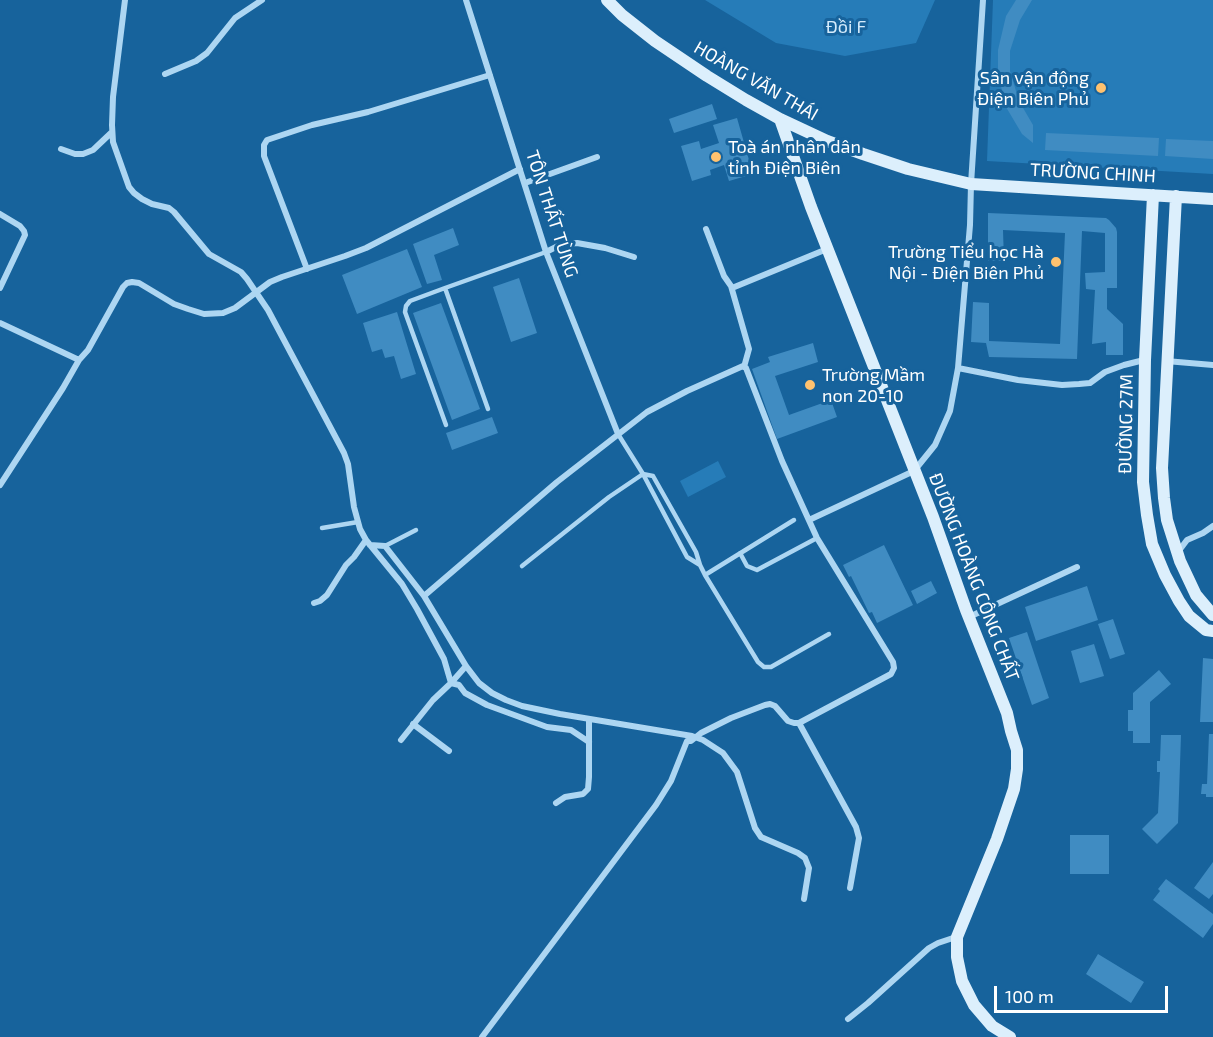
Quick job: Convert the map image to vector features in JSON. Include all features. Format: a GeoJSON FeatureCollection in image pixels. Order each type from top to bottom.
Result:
{"type":"FeatureCollection","features":[{"type":"Feature","properties":{"kind":"street"},"geometry":{"type":"LineString","coordinates":[[124,0],[113,97],[112,132],[129,187],[142,199],[169,208],[174,212],[209,254],[241,272],[256,292],[277,326],[344,453],[358,522],[368,542],[402,584],[417,609],[444,659],[451,683]]}},
{"type":"Feature","properties":{"kind":"street"},"geometry":{"type":"LineString","coordinates":[[165,74],[196,61],[207,53],[235,18],[262,0]]}},
{"type":"Feature","properties":{"kind":"street","name":"TÔN THẤT TÙNG"},"geometry":{"type":"LineString","coordinates":[[466,0],[546,252],[618,434]]}},
{"type":"Feature","properties":{"kind":"street","name":"HOÀNG VĂN THÁI"},"geometry":{"type":"LineString","coordinates":[[607,0],[655,41],[707,76],[780,119],[862,154],[971,184]]}},
{"type":"Feature","properties":{"kind":"street","name":"ĐƯỜNG HOÀNG CÔNG CHẤT"},"geometry":{"type":"LineString","coordinates":[[984,0],[970,225],[958,368],[950,411],[935,445],[914,471],[1007,713],[1017,750],[1014,789],[957,937],[957,957],[962,981],[974,1005],[992,1026],[1010,1037]]}},
{"type":"Feature","properties":{"kind":"street"},"geometry":{"type":"LineString","coordinates":[[307,269],[264,156],[264,145],[267,140],[312,125],[368,112],[490,75]]}},
{"type":"Feature","properties":{"kind":"street"},"geometry":{"type":"LineString","coordinates":[[780,119],[811,207],[914,471],[809,520]]}},
{"type":"Feature","properties":{"kind":"street"},"geometry":{"type":"LineString","coordinates":[[61,149],[83,154],[93,150],[112,132]]}},
{"type":"Feature","properties":{"kind":"street"},"geometry":{"type":"LineString","coordinates":[[525,183],[597,157]]}},
{"type":"Feature","properties":{"kind":"street"},"geometry":{"type":"LineString","coordinates":[[0,485],[79,360],[88,351],[127,283],[139,284],[174,304],[204,314],[223,313],[235,308],[270,282],[366,248],[520,169]]}},
{"type":"Feature","properties":{"kind":"street","name":"TRƯỜNG CHINH"},"geometry":{"type":"LineString","coordinates":[[971,184],[1213,198]]}},
{"type":"Feature","properties":{"kind":"street","name":"ĐƯỜNG 27M"},"geometry":{"type":"LineString","coordinates":[[1153,195],[1145,360],[1143,482],[1152,544],[1165,575],[1190,616],[1206,630],[1213,631]]}},
{"type":"Feature","properties":{"kind":"street","name":"ĐƯỜNG 27M"},"geometry":{"type":"LineString","coordinates":[[1176,196],[1166,361],[1162,468],[1164,498],[1167,520],[1177,554],[1196,595],[1213,615]]}},
{"type":"Feature","properties":{"kind":"street"},"geometry":{"type":"LineString","coordinates":[[0,214],[20,226],[25,235],[0,288]]}},
{"type":"Feature","properties":{"kind":"street"},"geometry":{"type":"LineString","coordinates":[[706,229],[724,276],[732,288],[749,349],[744,367]]}},
{"type":"Feature","properties":{"kind":"street"},"geometry":{"type":"LineString","coordinates":[[546,252],[560,245],[577,243],[605,248],[634,257]]}},
{"type":"Feature","properties":{"kind":"street"},"geometry":{"type":"LineString","coordinates":[[732,288],[827,249]]}},
{"type":"Feature","properties":{"kind":"street"},"geometry":{"type":"LineString","coordinates":[[1149,292],[1170,292]]}},
{"type":"Feature","properties":{"kind":"street"},"geometry":{"type":"LineString","coordinates":[[0,323],[79,360]]}},
{"type":"Feature","properties":{"kind":"street"},"geometry":{"type":"LineString","coordinates":[[958,368],[1018,380],[1079,384],[1090,382],[1105,372],[1124,365],[1145,360],[1213,365]]}},
{"type":"Feature","properties":{"kind":"street"},"geometry":{"type":"LineString","coordinates":[[424,597],[557,482],[647,412],[741,366],[744,367]]}},
{"type":"Feature","properties":{"kind":"street"},"geometry":{"type":"LineString","coordinates":[[482,1037],[656,805],[671,781],[687,741],[691,741],[731,718],[770,704],[775,706],[788,721],[799,723],[891,674],[894,668],[893,662],[817,538],[744,367]]}},
{"type":"Feature","properties":{"kind":"street"},"geometry":{"type":"LineString","coordinates":[[1177,554],[1187,540],[1213,526]]}},
{"type":"Feature","properties":{"kind":"street"},"geometry":{"type":"LineString","coordinates":[[368,542],[384,546],[424,597],[466,666],[479,683],[492,693],[532,708],[589,720],[695,737],[704,740],[723,753],[737,772],[755,828],[761,837],[805,858],[809,868],[804,899]]}},
{"type":"Feature","properties":{"kind":"street"},"geometry":{"type":"LineString","coordinates":[[314,603],[327,595],[346,565],[368,542]]}},
{"type":"Feature","properties":{"kind":"street"},"geometry":{"type":"LineString","coordinates":[[969,617],[1077,567]]}},
{"type":"Feature","properties":{"kind":"street"},"geometry":{"type":"LineString","coordinates":[[401,740],[433,700],[466,666]]}},
{"type":"Feature","properties":{"kind":"street"},"geometry":{"type":"LineString","coordinates":[[451,683],[459,685],[465,693],[487,705],[547,727],[571,730],[589,742]]}},
{"type":"Feature","properties":{"kind":"street"},"geometry":{"type":"LineString","coordinates":[[556,803],[565,797],[583,794],[588,789],[589,720]]}},
{"type":"Feature","properties":{"kind":"street"},"geometry":{"type":"LineString","coordinates":[[799,723],[856,827],[859,838],[850,888]]}},
{"type":"Feature","properties":{"kind":"street"},"geometry":{"type":"LineString","coordinates":[[413,724],[449,751]]}},
{"type":"Feature","properties":{"kind":"street"},"geometry":{"type":"LineString","coordinates":[[848,1019],[929,948],[957,937]]}},
{"type":"Feature","properties":{"kind":"lane"},"geometry":{"type":"LineString","coordinates":[[446,425],[405,312],[406,306],[410,302],[445,288],[546,252]]}},
{"type":"Feature","properties":{"kind":"lane"},"geometry":{"type":"LineString","coordinates":[[445,288],[488,409]]}},
{"type":"Feature","properties":{"kind":"lane"},"geometry":{"type":"LineString","coordinates":[[618,434],[643,474],[687,557],[700,565]]}},
{"type":"Feature","properties":{"kind":"lane"},"geometry":{"type":"LineString","coordinates":[[522,566],[643,474],[653,476],[696,552],[705,575],[764,667],[771,668],[829,634]]}},
{"type":"Feature","properties":{"kind":"lane"},"geometry":{"type":"LineString","coordinates":[[705,575],[795,520]]}},
{"type":"Feature","properties":{"kind":"lane"},"geometry":{"type":"LineString","coordinates":[[322,528],[358,522]]}},
{"type":"Feature","properties":{"kind":"lane"},"geometry":{"type":"LineString","coordinates":[[384,546],[416,530]]}},
{"type":"Feature","properties":{"kind":"lane"},"geometry":{"type":"LineString","coordinates":[[740,553],[747,566],[757,570],[817,538]]}},
{"type":"Feature","properties":{"kind":"green space","name":"Đồi F"},"geometry":{"type":"Polygon","coordinates":[[[705,0],[935,0],[916,43],[845,56],[776,43],[705,0]]]}},
{"type":"Feature","properties":{"kind":"green space","name":"Sân vận động Điện Biên Phủ"},"geometry":{"type":"Polygon","coordinates":[[[993,0],[1213,0],[1213,174],[987,161],[993,0]]]}},
{"type":"Feature","properties":{"kind":"green space"},"geometry":{"type":"Polygon","coordinates":[[[718,461],[726,477],[688,497],[680,481],[718,461]]]}},
{"type":"Feature","properties":{"kind":"building"},"geometry":{"type":"Polygon","coordinates":[[[1016,0],[1032,0],[1020,20],[1010,51],[1010,71],[1019,101],[1033,125],[1033,143],[1022,134],[1006,107],[998,74],[998,50],[1006,16],[1016,0]]]}},
{"type":"Feature","properties":{"kind":"building"},"geometry":{"type":"Polygon","coordinates":[[[712,104],[717,119],[674,133],[669,119],[712,104]]]}},
{"type":"Feature","properties":{"kind":"building","name":"Toà án nhân dân tỉnh Điện Biên"},"geometry":{"type":"Polygon","coordinates":[[[737,118],[753,174],[729,181],[724,165],[710,170],[711,175],[692,181],[681,146],[699,141],[701,149],[719,143],[713,125],[737,118]]]}},
{"type":"Feature","properties":{"kind":"building"},"geometry":{"type":"Polygon","coordinates":[[[1046,133],[1159,138],[1158,156],[1045,150],[1046,133]]]}},
{"type":"Feature","properties":{"kind":"building"},"geometry":{"type":"Polygon","coordinates":[[[1166,139],[1213,141],[1213,159],[1165,156],[1166,139]]]}},
{"type":"Feature","properties":{"kind":"building"},"geometry":{"type":"Polygon","coordinates":[[[988,213],[1106,218],[1109,220],[1117,232],[1117,288],[1107,288],[1107,309],[1123,324],[1123,355],[1106,355],[1106,342],[1092,344],[1095,290],[1086,289],[1085,273],[1105,272],[1105,233],[1082,231],[1077,359],[989,357],[986,343],[971,342],[973,302],[989,303],[989,341],[1060,344],[1065,233],[1003,230],[1004,261],[988,261],[988,213]]]}},
{"type":"Feature","properties":{"kind":"building"},"geometry":{"type":"Polygon","coordinates":[[[453,228],[459,245],[434,255],[442,280],[427,284],[413,244],[453,228]]]}},
{"type":"Feature","properties":{"kind":"building"},"geometry":{"type":"Polygon","coordinates":[[[407,249],[422,287],[357,314],[342,275],[407,249]]]}},
{"type":"Feature","properties":{"kind":"building"},"geometry":{"type":"Polygon","coordinates":[[[519,278],[537,333],[511,342],[493,287],[519,278]]]}},
{"type":"Feature","properties":{"kind":"building"},"geometry":{"type":"Polygon","coordinates":[[[441,303],[480,409],[452,420],[413,313],[441,303]]]}},
{"type":"Feature","properties":{"kind":"building"},"geometry":{"type":"Polygon","coordinates":[[[397,312],[416,374],[401,379],[394,356],[385,358],[382,349],[372,352],[363,323],[397,312]]]}},
{"type":"Feature","properties":{"kind":"building"},"geometry":{"type":"Polygon","coordinates":[[[813,343],[818,362],[775,376],[789,415],[831,400],[837,417],[777,439],[752,369],[770,362],[768,357],[813,343]]]}},
{"type":"Feature","properties":{"kind":"building"},"geometry":{"type":"Polygon","coordinates":[[[492,417],[498,433],[452,450],[446,433],[492,417]]]}},
{"type":"Feature","properties":{"kind":"building"},"geometry":{"type":"Polygon","coordinates":[[[884,545],[913,605],[877,623],[872,612],[869,613],[843,565],[884,545]]]}},
{"type":"Feature","properties":{"kind":"building"},"geometry":{"type":"Polygon","coordinates":[[[931,581],[937,593],[917,604],[911,591],[931,581]]]}},
{"type":"Feature","properties":{"kind":"building"},"geometry":{"type":"Polygon","coordinates":[[[1087,586],[1098,620],[1036,641],[1025,607],[1087,586]]]}},
{"type":"Feature","properties":{"kind":"building"},"geometry":{"type":"Polygon","coordinates":[[[1113,619],[1125,654],[1110,659],[1098,624],[1113,619]]]}},
{"type":"Feature","properties":{"kind":"building"},"geometry":{"type":"Polygon","coordinates":[[[1027,632],[1049,698],[1032,705],[1009,638],[1027,632]]]}},
{"type":"Feature","properties":{"kind":"building"},"geometry":{"type":"Polygon","coordinates":[[[1094,644],[1104,676],[1080,683],[1071,651],[1094,644]]]}},
{"type":"Feature","properties":{"kind":"building"},"geometry":{"type":"Polygon","coordinates":[[[1203,658],[1213,659],[1213,722],[1200,722],[1203,658]]]}},
{"type":"Feature","properties":{"kind":"building"},"geometry":{"type":"Polygon","coordinates":[[[1159,670],[1171,684],[1150,702],[1150,743],[1133,743],[1133,731],[1128,731],[1128,710],[1133,710],[1133,693],[1159,670]]]}},
{"type":"Feature","properties":{"kind":"building"},"geometry":{"type":"Polygon","coordinates":[[[1209,734],[1213,734],[1213,797],[1201,794],[1202,784],[1207,784],[1209,734]]]}},
{"type":"Feature","properties":{"kind":"building"},"geometry":{"type":"Polygon","coordinates":[[[1161,735],[1181,735],[1178,823],[1157,844],[1142,829],[1158,813],[1160,772],[1157,772],[1157,761],[1160,761],[1161,735]]]}},
{"type":"Feature","properties":{"kind":"building"},"geometry":{"type":"Polygon","coordinates":[[[1070,835],[1109,835],[1109,874],[1070,874],[1070,835]]]}},
{"type":"Feature","properties":{"kind":"building"},"geometry":{"type":"Polygon","coordinates":[[[1213,862],[1213,894],[1209,899],[1194,888],[1213,862]]]}},
{"type":"Feature","properties":{"kind":"building"},"geometry":{"type":"Polygon","coordinates":[[[1166,879],[1213,914],[1213,924],[1203,938],[1153,900],[1166,879]]]}},
{"type":"Feature","properties":{"kind":"building"},"geometry":{"type":"Polygon","coordinates":[[[1098,954],[1144,982],[1131,1003],[1086,974],[1098,954]]]}},
{"type":"Feature","properties":{"kind":"place","name":"Sân vận động Điện Biên Phủ"},"geometry":{"type":"Point","coordinates":[1101,88]}},
{"type":"Feature","properties":{"kind":"place","name":"Toà án nhân dân tỉnh Điện Biên"},"geometry":{"type":"Point","coordinates":[716,157]}},
{"type":"Feature","properties":{"kind":"place","name":"Trường Tiểu học Hà Nội - Điện Biên Phủ"},"geometry":{"type":"Point","coordinates":[1056,262]}},
{"type":"Feature","properties":{"kind":"place","name":"Trường Mầm non 20-10"},"geometry":{"type":"Point","coordinates":[810,385]}}]}
